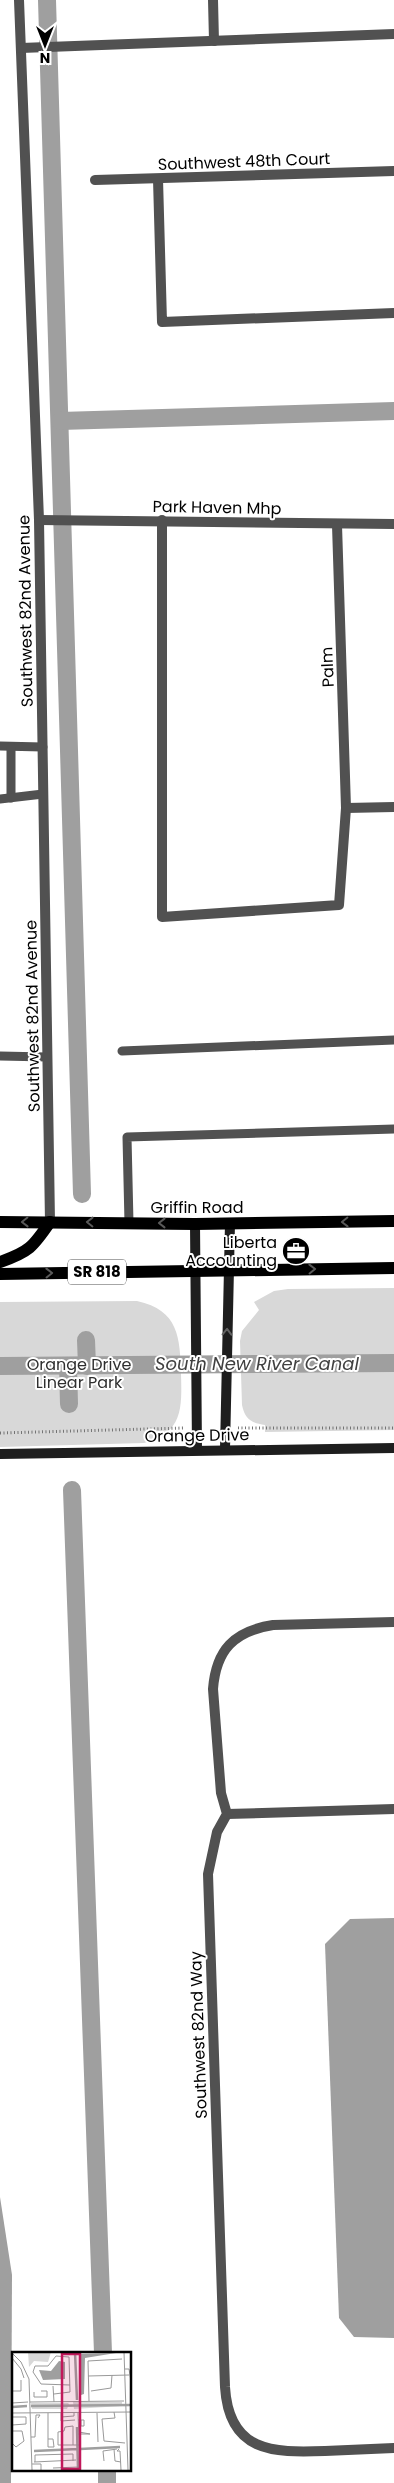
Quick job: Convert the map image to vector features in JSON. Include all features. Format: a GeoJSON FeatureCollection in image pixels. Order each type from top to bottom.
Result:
{"type":"FeatureCollection","features":[{"type":"Feature","properties":{"kind":"main road","name":"Griffin Road"},"geometry":{"type":"LineString","coordinates":[[0,1222],[195,1224],[394,1221]]}},
{"type":"Feature","properties":{"kind":"main road"},"geometry":{"type":"LineString","coordinates":[[0,1262],[20,1256],[34,1246],[50,1222]]}},
{"type":"Feature","properties":{"kind":"main road","name":"SR 818"},"geometry":{"type":"LineString","coordinates":[[0,1274],[394,1268]]}},
{"type":"Feature","properties":{"kind":"street","name":"Southwest 82nd Avenue"},"geometry":{"type":"LineString","coordinates":[[19,0],[40,520],[50,1222]]}},
{"type":"Feature","properties":{"kind":"street"},"geometry":{"type":"LineString","coordinates":[[213,0],[214,41]]}},
{"type":"Feature","properties":{"kind":"street"},"geometry":{"type":"LineString","coordinates":[[21,48],[394,34]]}},
{"type":"Feature","properties":{"kind":"street","name":"Southwest 48th Court"},"geometry":{"type":"LineString","coordinates":[[95,180],[394,172]]}},
{"type":"Feature","properties":{"kind":"street"},"geometry":{"type":"LineString","coordinates":[[158,179],[162,322],[394,313]]}},
{"type":"Feature","properties":{"kind":"street","name":"Park Haven Mhp"},"geometry":{"type":"LineString","coordinates":[[40,520],[394,524]]}},
{"type":"Feature","properties":{"kind":"street","name":"Palm"},"geometry":{"type":"LineString","coordinates":[[162,520],[162,917],[338,905],[346,808],[337,524]]}},
{"type":"Feature","properties":{"kind":"street"},"geometry":{"type":"LineString","coordinates":[[346,808],[394,808]]}},
{"type":"Feature","properties":{"kind":"street"},"geometry":{"type":"LineString","coordinates":[[226,1449],[227,1298],[230,1223]]}},
{"type":"Feature","properties":{"kind":"street"},"geometry":{"type":"LineString","coordinates":[[195,1224],[197,1450]]}},
{"type":"Feature","properties":{"kind":"street","name":"Orange Drive"},"geometry":{"type":"LineString","coordinates":[[0,1454],[226,1449],[394,1448]]}},
{"type":"Feature","properties":{"kind":"street"},"geometry":{"type":"LineString","coordinates":[[394,1622],[273,1625],[256,1628],[240,1635],[227,1646],[214,1672],[213,1689],[221,1793],[227,1814],[394,1809]]}},
{"type":"Feature","properties":{"kind":"street","name":"Southwest 82nd Way"},"geometry":{"type":"LineString","coordinates":[[227,1814],[217,1832],[208,1874],[225,2388],[229,2417],[246,2438],[259,2445],[277,2450],[394,2448]]}},
{"type":"Feature","properties":{"kind":"lane"},"geometry":{"type":"LineString","coordinates":[[0,746],[43,747]]}},
{"type":"Feature","properties":{"kind":"lane"},"geometry":{"type":"LineString","coordinates":[[11,747],[11,798]]}},
{"type":"Feature","properties":{"kind":"lane"},"geometry":{"type":"LineString","coordinates":[[0,799],[43,794]]}},
{"type":"Feature","properties":{"kind":"lane"},"geometry":{"type":"LineString","coordinates":[[122,1050],[394,1040]]}},
{"type":"Feature","properties":{"kind":"lane"},"geometry":{"type":"LineString","coordinates":[[0,1056],[47,1057]]}},
{"type":"Feature","properties":{"kind":"lane"},"geometry":{"type":"LineString","coordinates":[[129,1223],[127,1137],[394,1130]]}},
{"type":"Feature","properties":{"kind":"path"},"geometry":{"type":"LineString","coordinates":[[0,1433],[157,1430],[170,1428]]}},
{"type":"Feature","properties":{"kind":"path"},"geometry":{"type":"LineString","coordinates":[[248,1428],[394,1428]]}},
{"type":"Feature","properties":{"kind":"green space"},"geometry":{"type":"Polygon","coordinates":[[[394,1288],[394,1430],[265,1432],[265,1425],[249,1420],[242,1405],[240,1341],[242,1331],[259,1310],[254,1302],[274,1291],[288,1289],[394,1288]]]}},
{"type":"Feature","properties":{"kind":"green space","name":"Orange Drive Linear Park"},"geometry":{"type":"Polygon","coordinates":[[[137,1301],[151,1305],[161,1311],[169,1319],[178,1337],[181,1361],[181,1398],[178,1418],[173,1426],[157,1439],[144,1443],[0,1447],[0,1302],[137,1301]]]}},
{"type":"Feature","properties":{"kind":"shaded area"},"geometry":{"type":"Polygon","coordinates":[[[394,1918],[394,2338],[354,2337],[339,2318],[325,1944],[350,1919],[394,1918]]]}},
{"type":"Feature","properties":{"kind":"shaded area"},"geometry":{"type":"Polygon","coordinates":[[[0,2197],[12,2275],[11,2483],[0,2483],[0,2197]]]}},
{"type":"Feature","properties":{"kind":"waterway"},"geometry":{"type":"LineString","coordinates":[[47,0],[82,1194]]}},
{"type":"Feature","properties":{"kind":"waterway"},"geometry":{"type":"LineString","coordinates":[[60,421],[394,411]]}},
{"type":"Feature","properties":{"kind":"waterway"},"geometry":{"type":"LineString","coordinates":[[86,1340],[87,1366]]}},
{"type":"Feature","properties":{"kind":"waterway","name":"South New River Canal"},"geometry":{"type":"LineString","coordinates":[[0,1366],[394,1363]]}},
{"type":"Feature","properties":{"kind":"waterway"},"geometry":{"type":"LineString","coordinates":[[68,1366],[69,1404]]}},
{"type":"Feature","properties":{"kind":"waterway"},"geometry":{"type":"LineString","coordinates":[[72,1490],[103,2352]]}},
{"type":"Feature","properties":{"kind":"waterway"},"geometry":{"type":"LineString","coordinates":[[107,2470],[107,2483]]}},
{"type":"Feature","properties":{"kind":"place","name":"Liberta Accounting"},"geometry":{"type":"Point","coordinates":[296,1251]}}]}
